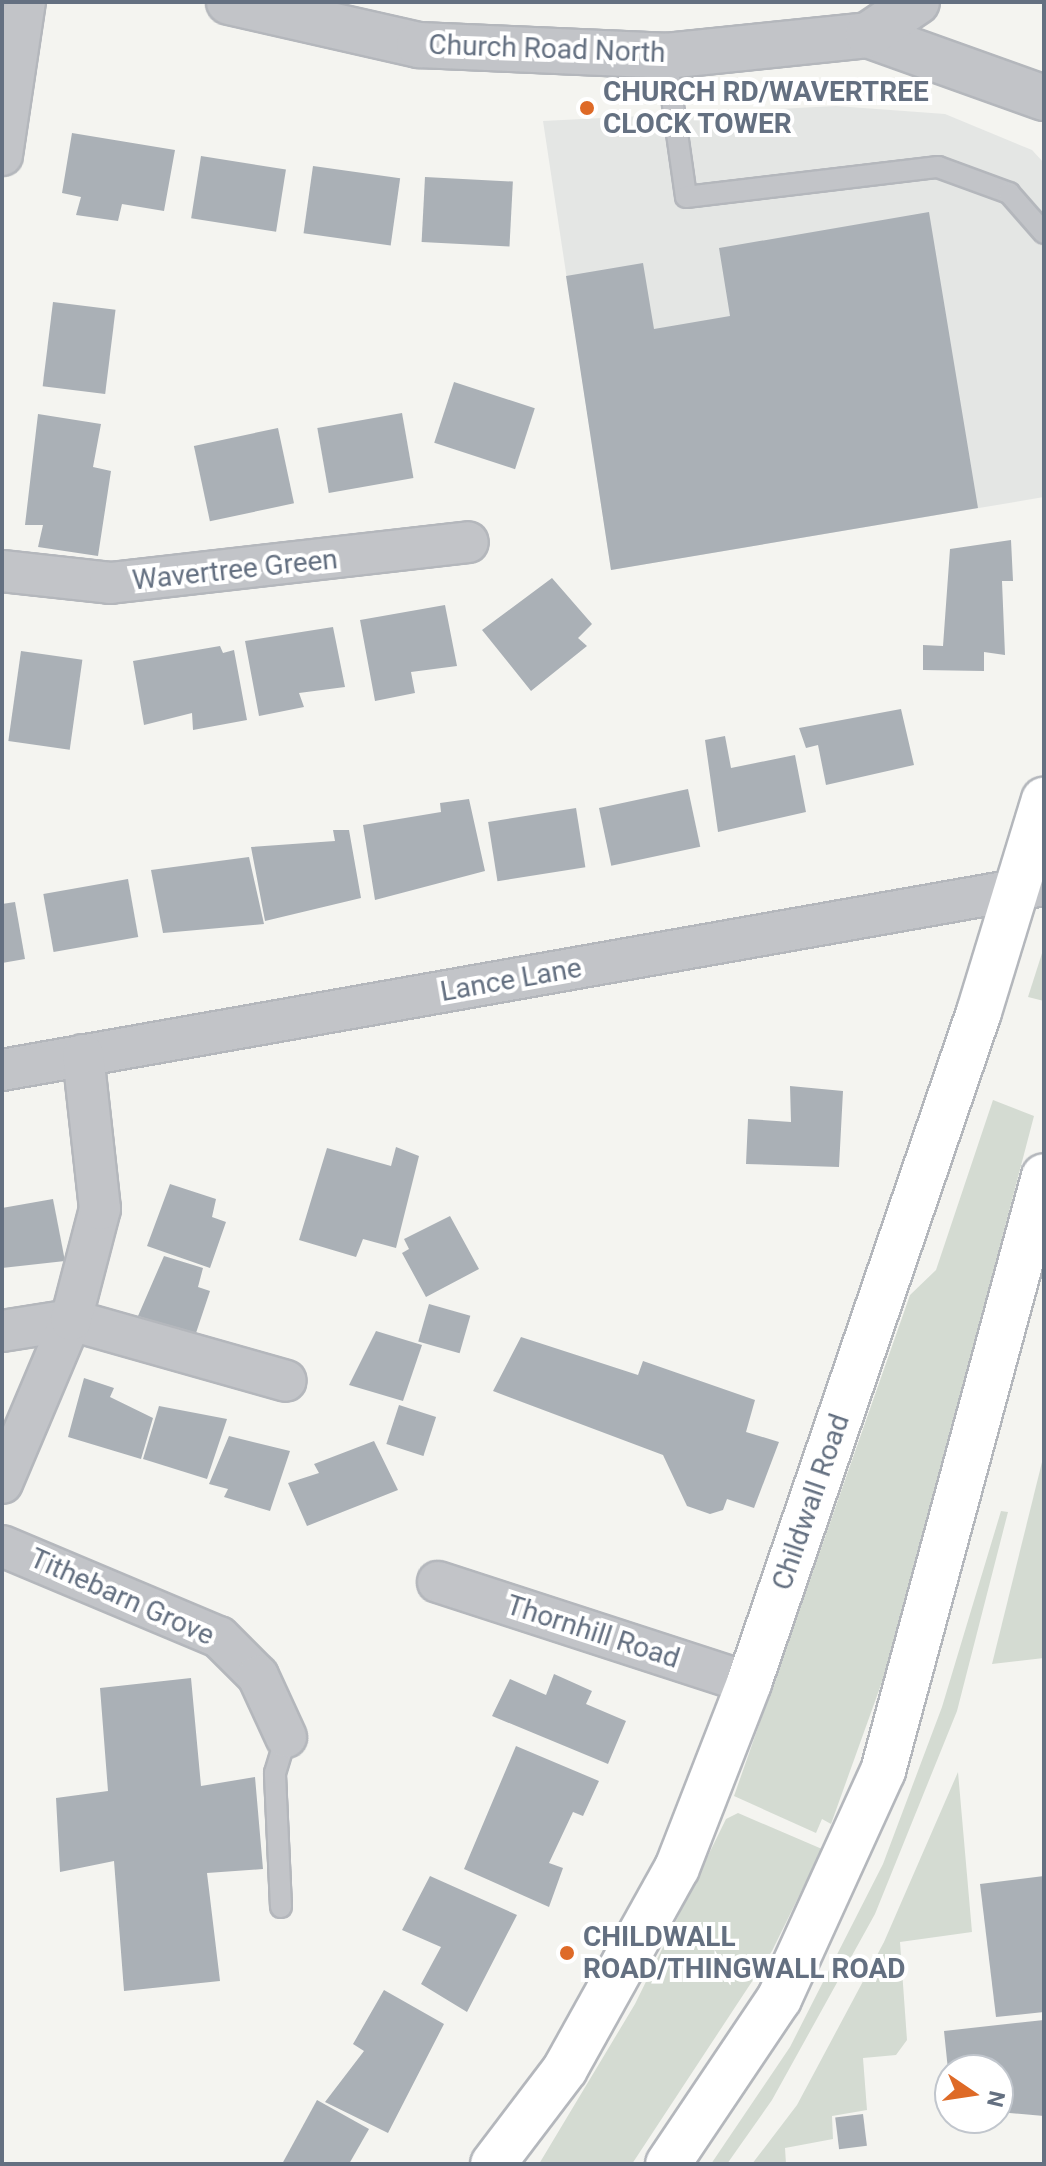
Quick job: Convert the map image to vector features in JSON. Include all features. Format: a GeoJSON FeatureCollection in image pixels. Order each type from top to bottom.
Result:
{"type":"FeatureCollection","features":[{"type":"Feature","properties":{"kind":"main road","name":"Childwall Road"},"geometry":{"type":"LineString","coordinates":[[493,2164],[565,2069],[677,1868],[749,1683],[1032,888],[1044,800]]}},
{"type":"Feature","properties":{"kind":"main road"},"geometry":{"type":"LineString","coordinates":[[668,2164],[779,1999],[883,1771],[1044,1176]]}},
{"type":"Feature","properties":{"kind":"street"},"geometry":{"type":"LineString","coordinates":[[2,155],[25,2]]}},
{"type":"Feature","properties":{"kind":"street","name":"Church Road North"},"geometry":{"type":"LineString","coordinates":[[229,2],[419,45],[666,56],[870,18],[917,2]]}},
{"type":"Feature","properties":{"kind":"street","name":"Church Road North"},"geometry":{"type":"LineString","coordinates":[[870,18],[1044,98]]}},
{"type":"Feature","properties":{"kind":"street","name":"Wavertree Green"},"geometry":{"type":"LineString","coordinates":[[2,571],[110,583],[468,542]]}},
{"type":"Feature","properties":{"kind":"street","name":"Lance Lane"},"geometry":{"type":"LineString","coordinates":[[2,1070],[1032,888]]}},
{"type":"Feature","properties":{"kind":"street"},"geometry":{"type":"LineString","coordinates":[[2,1483],[71,1320],[100,1209],[83,1055]]}},
{"type":"Feature","properties":{"kind":"street"},"geometry":{"type":"LineString","coordinates":[[2,1331],[71,1320],[286,1381]]}},
{"type":"Feature","properties":{"kind":"street","name":"Tithebarn Grove"},"geometry":{"type":"LineString","coordinates":[[2,1546],[219,1637],[258,1676],[286,1737]]}},
{"type":"Feature","properties":{"kind":"street","name":"Thornhill Road"},"geometry":{"type":"LineString","coordinates":[[438,1582],[749,1683]]}},
{"type":"Feature","properties":{"kind":"lane"},"geometry":{"type":"LineString","coordinates":[[666,56],[686,197],[938,167],[1009,193],[1044,233]]}},
{"type":"Feature","properties":{"kind":"lane"},"geometry":{"type":"LineString","coordinates":[[281,1907],[275,1773],[286,1737]]}},
{"type":"Feature","properties":{"kind":"shaded area"},"geometry":{"type":"Polygon","coordinates":[[[836,106],[945,114],[1032,150],[1044,163],[1044,497],[611,570],[543,121],[836,106]]]}},
{"type":"Feature","properties":{"kind":"shaded area"},"geometry":{"type":"Polygon","coordinates":[[[1044,947],[1044,1001],[1028,997],[1044,947]]]}},
{"type":"Feature","properties":{"kind":"shaded area"},"geometry":{"type":"Polygon","coordinates":[[[993,1100],[1034,1116],[897,1640],[831,1824],[822,1819],[816,1833],[734,1796],[910,1295],[936,1270],[993,1100]]]}},
{"type":"Feature","properties":{"kind":"shaded area"},"geometry":{"type":"Polygon","coordinates":[[[1044,1454],[1044,1658],[992,1664],[1044,1454]]]}},
{"type":"Feature","properties":{"kind":"shaded area"},"geometry":{"type":"Polygon","coordinates":[[[1001,1511],[1008,1512],[957,1711],[875,1914],[772,2100],[727,2164],[711,2164],[790,2047],[883,1864],[942,1707],[1001,1511]]]}},
{"type":"Feature","properties":{"kind":"shaded area"},"geometry":{"type":"Polygon","coordinates":[[[958,1772],[972,1932],[900,1942],[907,2040],[896,2055],[863,2058],[867,2110],[832,2116],[833,2139],[785,2148],[786,2164],[752,2164],[797,2105],[884,1942],[958,1772]]]}},
{"type":"Feature","properties":{"kind":"shaded area"},"geometry":{"type":"Polygon","coordinates":[[[738,1813],[822,1849],[772,1951],[632,2164],[539,2164],[635,2004],[726,1819],[738,1813]]]}},
{"type":"Feature","properties":{"kind":"building"},"geometry":{"type":"Polygon","coordinates":[[[72,133],[175,150],[164,211],[122,204],[118,221],[76,215],[81,197],[62,193],[72,133]]]}},
{"type":"Feature","properties":{"kind":"building"},"geometry":{"type":"Polygon","coordinates":[[[201,156],[286,169],[276,232],[191,218],[201,156]]]}},
{"type":"Feature","properties":{"kind":"building"},"geometry":{"type":"Polygon","coordinates":[[[313,166],[400,178],[391,246],[304,233],[313,166]]]}},
{"type":"Feature","properties":{"kind":"building"},"geometry":{"type":"Polygon","coordinates":[[[425,177],[513,182],[509,247],[422,242],[425,177]]]}},
{"type":"Feature","properties":{"kind":"building"},"geometry":{"type":"Polygon","coordinates":[[[929,212],[978,508],[611,570],[566,276],[643,263],[654,329],[730,316],[719,248],[929,212]]]}},
{"type":"Feature","properties":{"kind":"building"},"geometry":{"type":"Polygon","coordinates":[[[53,302],[116,310],[105,394],[43,386],[53,302]]]}},
{"type":"Feature","properties":{"kind":"building"},"geometry":{"type":"Polygon","coordinates":[[[454,382],[535,408],[515,469],[434,443],[454,382]]]}},
{"type":"Feature","properties":{"kind":"building"},"geometry":{"type":"Polygon","coordinates":[[[402,413],[413,478],[329,493],[317,428],[402,413]]]}},
{"type":"Feature","properties":{"kind":"building"},"geometry":{"type":"Polygon","coordinates":[[[38,414],[101,424],[93,467],[111,471],[98,556],[38,547],[43,525],[25,525],[38,414]]]}},
{"type":"Feature","properties":{"kind":"building"},"geometry":{"type":"Polygon","coordinates":[[[278,428],[294,503],[210,521],[194,446],[278,428]]]}},
{"type":"Feature","properties":{"kind":"building"},"geometry":{"type":"Polygon","coordinates":[[[1011,540],[1013,581],[1002,581],[1005,655],[984,652],[984,671],[923,670],[923,645],[943,646],[950,549],[1011,540]]]}},
{"type":"Feature","properties":{"kind":"building"},"geometry":{"type":"Polygon","coordinates":[[[552,578],[592,624],[578,638],[587,646],[531,691],[482,630],[552,578]]]}},
{"type":"Feature","properties":{"kind":"building"},"geometry":{"type":"Polygon","coordinates":[[[445,605],[457,666],[411,672],[415,693],[375,701],[360,620],[445,605]]]}},
{"type":"Feature","properties":{"kind":"building"},"geometry":{"type":"Polygon","coordinates":[[[333,627],[345,687],[299,693],[304,707],[259,716],[245,641],[333,627]]]}},
{"type":"Feature","properties":{"kind":"building"},"geometry":{"type":"Polygon","coordinates":[[[220,646],[223,653],[234,650],[247,720],[193,730],[192,713],[144,725],[133,661],[220,646]]]}},
{"type":"Feature","properties":{"kind":"building"},"geometry":{"type":"Polygon","coordinates":[[[21,651],[82,660],[70,750],[8,741],[21,651]]]}},
{"type":"Feature","properties":{"kind":"building"},"geometry":{"type":"Polygon","coordinates":[[[901,709],[914,765],[826,785],[818,745],[806,748],[799,728],[901,709]]]}},
{"type":"Feature","properties":{"kind":"building"},"geometry":{"type":"Polygon","coordinates":[[[725,736],[731,768],[795,755],[806,812],[718,832],[705,740],[725,736]]]}},
{"type":"Feature","properties":{"kind":"building"},"geometry":{"type":"Polygon","coordinates":[[[688,789],[700,847],[611,866],[599,808],[688,789]]]}},
{"type":"Feature","properties":{"kind":"building"},"geometry":{"type":"Polygon","coordinates":[[[469,799],[485,871],[375,900],[363,825],[441,812],[440,803],[469,799]]]}},
{"type":"Feature","properties":{"kind":"building"},"geometry":{"type":"Polygon","coordinates":[[[576,808],[585,867],[497,881],[488,822],[576,808]]]}},
{"type":"Feature","properties":{"kind":"building"},"geometry":{"type":"Polygon","coordinates":[[[333,830],[349,830],[361,898],[265,921],[251,847],[335,841],[333,830]]]}},
{"type":"Feature","properties":{"kind":"building"},"geometry":{"type":"Polygon","coordinates":[[[249,857],[264,924],[163,933],[151,870],[249,857]]]}},
{"type":"Feature","properties":{"kind":"building"},"geometry":{"type":"Polygon","coordinates":[[[128,879],[138,937],[54,952],[43,894],[128,879]]]}},
{"type":"Feature","properties":{"kind":"building"},"geometry":{"type":"Polygon","coordinates":[[[15,902],[25,959],[2,963],[2,904],[15,902]]]}},
{"type":"Feature","properties":{"kind":"building"},"geometry":{"type":"Polygon","coordinates":[[[790,1086],[843,1091],[839,1167],[746,1164],[748,1119],[791,1122],[790,1086]]]}},
{"type":"Feature","properties":{"kind":"building"},"geometry":{"type":"Polygon","coordinates":[[[396,1147],[419,1156],[396,1248],[363,1239],[356,1257],[299,1240],[327,1148],[391,1166],[396,1147]]]}},
{"type":"Feature","properties":{"kind":"building"},"geometry":{"type":"Polygon","coordinates":[[[170,1184],[216,1199],[212,1217],[226,1222],[210,1268],[147,1246],[170,1184]]]}},
{"type":"Feature","properties":{"kind":"building"},"geometry":{"type":"Polygon","coordinates":[[[53,1199],[65,1261],[2,1268],[2,1208],[53,1199]]]}},
{"type":"Feature","properties":{"kind":"building"},"geometry":{"type":"Polygon","coordinates":[[[450,1216],[479,1269],[426,1297],[402,1253],[409,1249],[404,1239],[450,1216]]]}},
{"type":"Feature","properties":{"kind":"building"},"geometry":{"type":"Polygon","coordinates":[[[164,1256],[203,1268],[198,1287],[210,1291],[195,1336],[138,1316],[164,1256]]]}},
{"type":"Feature","properties":{"kind":"building"},"geometry":{"type":"Polygon","coordinates":[[[429,1304],[470,1316],[460,1353],[418,1341],[429,1304]]]}},
{"type":"Feature","properties":{"kind":"building"},"geometry":{"type":"Polygon","coordinates":[[[376,1331],[422,1345],[403,1401],[349,1385],[376,1331]]]}},
{"type":"Feature","properties":{"kind":"building"},"geometry":{"type":"Polygon","coordinates":[[[521,1337],[638,1375],[643,1361],[755,1400],[746,1432],[779,1442],[754,1508],[727,1499],[723,1510],[710,1514],[687,1506],[663,1455],[493,1391],[521,1337]]]}},
{"type":"Feature","properties":{"kind":"building"},"geometry":{"type":"Polygon","coordinates":[[[84,1378],[114,1388],[110,1397],[153,1418],[141,1459],[68,1437],[84,1378]]]}},
{"type":"Feature","properties":{"kind":"building"},"geometry":{"type":"Polygon","coordinates":[[[399,1405],[436,1417],[423,1456],[386,1444],[399,1405]]]}},
{"type":"Feature","properties":{"kind":"building"},"geometry":{"type":"Polygon","coordinates":[[[159,1406],[227,1419],[207,1479],[143,1459],[159,1406]]]}},
{"type":"Feature","properties":{"kind":"building"},"geometry":{"type":"Polygon","coordinates":[[[229,1436],[290,1451],[270,1511],[224,1497],[228,1489],[209,1484],[229,1436]]]}},
{"type":"Feature","properties":{"kind":"building"},"geometry":{"type":"Polygon","coordinates":[[[374,1441],[398,1490],[307,1526],[288,1483],[319,1473],[314,1464],[374,1441]]]}},
{"type":"Feature","properties":{"kind":"building"},"geometry":{"type":"Polygon","coordinates":[[[554,1674],[592,1691],[586,1704],[626,1721],[608,1764],[492,1716],[510,1679],[546,1695],[554,1674]]]}},
{"type":"Feature","properties":{"kind":"building"},"geometry":{"type":"Polygon","coordinates":[[[191,1678],[201,1786],[255,1777],[263,1869],[207,1873],[220,1981],[124,1991],[114,1861],[60,1872],[56,1798],[108,1791],[100,1688],[191,1678]]]}},
{"type":"Feature","properties":{"kind":"building"},"geometry":{"type":"Polygon","coordinates":[[[516,1746],[599,1781],[583,1816],[573,1812],[549,1863],[563,1868],[549,1907],[464,1869],[516,1746]]]}},
{"type":"Feature","properties":{"kind":"building"},"geometry":{"type":"Polygon","coordinates":[[[430,1876],[517,1915],[467,2012],[421,1984],[441,1947],[402,1930],[430,1876]]]}},
{"type":"Feature","properties":{"kind":"building"},"geometry":{"type":"Polygon","coordinates":[[[1044,1876],[1044,2012],[996,2017],[980,1884],[1044,1876]]]}},
{"type":"Feature","properties":{"kind":"building"},"geometry":{"type":"Polygon","coordinates":[[[384,1990],[444,2024],[388,2133],[325,2102],[364,2051],[353,2044],[384,1990]]]}},
{"type":"Feature","properties":{"kind":"building"},"geometry":{"type":"Polygon","coordinates":[[[1044,2020],[1044,2116],[1014,2113],[1014,2054],[946,2054],[944,2031],[1044,2020]]]}},
{"type":"Feature","properties":{"kind":"building"},"geometry":{"type":"Polygon","coordinates":[[[317,2100],[369,2129],[349,2164],[282,2164],[317,2100]]]}},
{"type":"Feature","properties":{"kind":"building"},"geometry":{"type":"Polygon","coordinates":[[[863,2114],[867,2146],[839,2149],[835,2117],[863,2114]]]}},
{"type":"Feature","properties":{"kind":"place","name":"CHURCH RD/WAVERTREE CLOCK TOWER"},"geometry":{"type":"Point","coordinates":[587,108]}},
{"type":"Feature","properties":{"kind":"place","name":"CHILDWALL ROAD/THINGWALL ROAD"},"geometry":{"type":"Point","coordinates":[567,1953]}}]}
